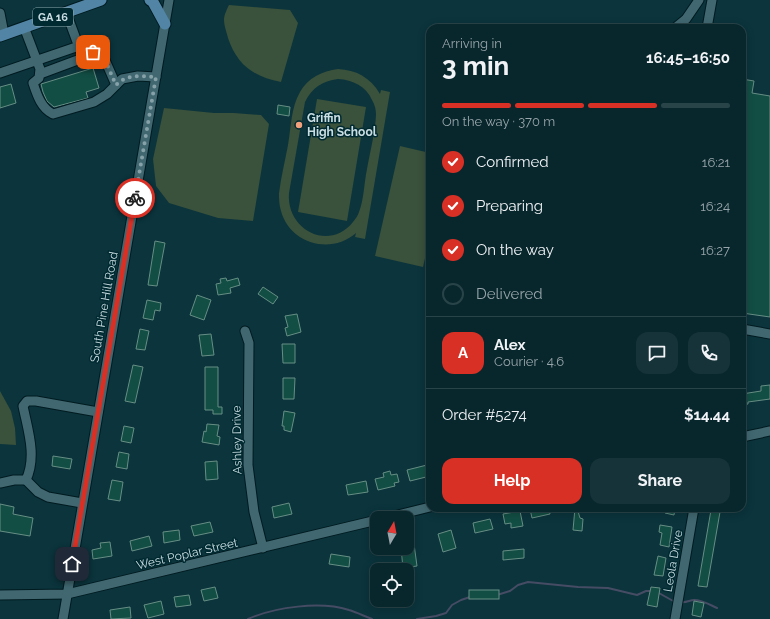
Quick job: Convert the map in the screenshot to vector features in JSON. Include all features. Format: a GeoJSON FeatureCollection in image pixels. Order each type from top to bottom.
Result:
{"type":"FeatureCollection","features":[{"type":"Feature","properties":{"kind":"main road","name":"GA 16"},"geometry":{"type":"LineString","coordinates":[[2,35],[101,0]]}},
{"type":"Feature","properties":{"kind":"main road"},"geometry":{"type":"LineString","coordinates":[[150,0],[153,2],[165,24]]}},
{"type":"Feature","properties":{"kind":"street","name":"South Pine Hill Road"},"geometry":{"type":"LineString","coordinates":[[63,619],[66,594],[169,0]]}},
{"type":"Feature","properties":{"kind":"street"},"geometry":{"type":"LineString","coordinates":[[680,24],[686,19],[699,0]]}},
{"type":"Feature","properties":{"kind":"street"},"geometry":{"type":"LineString","coordinates":[[709,24],[712,0]]}},
{"type":"Feature","properties":{"kind":"street"},"geometry":{"type":"LineString","coordinates":[[40,74],[83,58],[66,12]]}},
{"type":"Feature","properties":{"kind":"street"},"geometry":{"type":"LineString","coordinates":[[0,13],[2,35]]}},
{"type":"Feature","properties":{"kind":"street"},"geometry":{"type":"LineString","coordinates":[[24,27],[40,69],[40,78],[33,83],[38,98],[46,111],[53,114],[94,102],[107,94],[122,79],[138,76],[156,77]]}},
{"type":"Feature","properties":{"kind":"street"},"geometry":{"type":"LineString","coordinates":[[0,73],[79,46],[93,52],[105,60],[116,85]]}},
{"type":"Feature","properties":{"kind":"street","name":"Ashley Drive"},"geometry":{"type":"LineString","coordinates":[[245,330],[249,343],[248,465],[254,512],[262,548]]}},
{"type":"Feature","properties":{"kind":"street"},"geometry":{"type":"LineString","coordinates":[[746,330],[770,334]]}},
{"type":"Feature","properties":{"kind":"street"},"geometry":{"type":"LineString","coordinates":[[26,480],[32,462],[29,430],[23,406],[24,403],[27,401],[36,401],[98,412]]}},
{"type":"Feature","properties":{"kind":"street"},"geometry":{"type":"LineString","coordinates":[[746,436],[770,431]]}},
{"type":"Feature","properties":{"kind":"street"},"geometry":{"type":"LineString","coordinates":[[0,483],[14,480],[26,480],[38,492],[48,497],[82,504]]}},
{"type":"Feature","properties":{"kind":"street"},"geometry":{"type":"LineString","coordinates":[[414,511],[426,508]]}},
{"type":"Feature","properties":{"kind":"street","name":"Leola Drive"},"geometry":{"type":"LineString","coordinates":[[674,619],[693,512]]}},
{"type":"Feature","properties":{"kind":"street","name":"West Poplar Street"},"geometry":{"type":"LineString","coordinates":[[0,596],[66,594],[370,522]]}},
{"type":"Feature","properties":{"kind":"green space"},"geometry":{"type":"Polygon","coordinates":[[[229,5],[290,10],[298,23],[281,82],[271,80],[255,73],[236,56],[228,38],[224,22],[225,14],[229,5]]]}},
{"type":"Feature","properties":{"kind":"green space"},"geometry":{"type":"Polygon","coordinates":[[[338,69],[357,73],[372,83],[380,94],[381,90],[390,92],[365,239],[355,237],[356,233],[346,240],[324,244],[312,243],[293,231],[286,222],[281,211],[279,204],[279,193],[293,111],[297,98],[303,87],[311,79],[321,73],[338,69]],[[338,79],[322,83],[314,89],[305,102],[289,193],[290,206],[294,217],[311,233],[321,236],[332,235],[343,231],[358,215],[362,202],[375,129],[376,109],[369,95],[363,87],[354,82],[338,79]]]}},
{"type":"Feature","properties":{"kind":"green space"},"geometry":{"type":"Polygon","coordinates":[[[317,99],[366,107],[347,221],[298,212],[317,99]]]}},
{"type":"Feature","properties":{"kind":"green space"},"geometry":{"type":"Polygon","coordinates":[[[164,108],[214,113],[261,115],[269,124],[253,221],[218,218],[169,203],[156,186],[153,159],[164,108]]]}},
{"type":"Feature","properties":{"kind":"green space"},"geometry":{"type":"Polygon","coordinates":[[[400,146],[426,152],[426,254],[423,267],[375,256],[400,146]]]}},
{"type":"Feature","properties":{"kind":"green space"},"geometry":{"type":"Polygon","coordinates":[[[0,391],[11,411],[15,428],[16,445],[0,444],[0,391]]]}},
{"type":"Feature","properties":{"kind":"building"},"geometry":{"type":"Polygon","coordinates":[[[93,68],[99,88],[86,92],[88,98],[54,107],[47,101],[41,84],[93,68]]]}},
{"type":"Feature","properties":{"kind":"building"},"geometry":{"type":"Polygon","coordinates":[[[746,80],[754,81],[752,93],[770,96],[770,317],[746,314],[746,80]]]}},
{"type":"Feature","properties":{"kind":"building"},"geometry":{"type":"Polygon","coordinates":[[[11,84],[16,103],[0,108],[0,87],[11,84]]]}},
{"type":"Feature","properties":{"kind":"building"},"geometry":{"type":"Polygon","coordinates":[[[278,105],[290,107],[289,116],[277,114],[278,105]]]}},
{"type":"Feature","properties":{"kind":"building"},"geometry":{"type":"Polygon","coordinates":[[[155,241],[165,243],[157,286],[148,285],[155,241]]]}},
{"type":"Feature","properties":{"kind":"building"},"geometry":{"type":"Polygon","coordinates":[[[226,278],[227,281],[238,278],[240,285],[230,288],[231,293],[218,295],[216,284],[221,283],[220,279],[226,278]]]}},
{"type":"Feature","properties":{"kind":"building"},"geometry":{"type":"Polygon","coordinates":[[[263,287],[278,297],[273,304],[258,294],[263,287]]]}},
{"type":"Feature","properties":{"kind":"building"},"geometry":{"type":"Polygon","coordinates":[[[197,295],[211,300],[204,320],[190,315],[197,295]]]}},
{"type":"Feature","properties":{"kind":"building"},"geometry":{"type":"Polygon","coordinates":[[[147,300],[161,303],[160,311],[155,310],[153,320],[143,318],[147,300]]]}},
{"type":"Feature","properties":{"kind":"building"},"geometry":{"type":"Polygon","coordinates":[[[297,314],[301,332],[287,336],[285,328],[288,327],[285,316],[297,314]]]}},
{"type":"Feature","properties":{"kind":"building"},"geometry":{"type":"Polygon","coordinates":[[[140,329],[149,331],[145,350],[136,349],[140,329]]]}},
{"type":"Feature","properties":{"kind":"building"},"geometry":{"type":"Polygon","coordinates":[[[211,334],[214,355],[202,356],[199,335],[211,334]]]}},
{"type":"Feature","properties":{"kind":"building"},"geometry":{"type":"Polygon","coordinates":[[[282,344],[295,344],[295,363],[283,363],[282,344]]]}},
{"type":"Feature","properties":{"kind":"building"},"geometry":{"type":"Polygon","coordinates":[[[133,365],[143,367],[135,403],[125,401],[133,365]]]}},
{"type":"Feature","properties":{"kind":"building"},"geometry":{"type":"Polygon","coordinates":[[[205,367],[218,367],[218,407],[222,407],[222,414],[213,414],[213,410],[205,410],[205,367]]]}},
{"type":"Feature","properties":{"kind":"building"},"geometry":{"type":"Polygon","coordinates":[[[283,378],[295,378],[294,399],[283,399],[283,378]]]}},
{"type":"Feature","properties":{"kind":"building"},"geometry":{"type":"Polygon","coordinates":[[[770,385],[770,399],[748,402],[748,404],[746,404],[746,393],[761,391],[761,386],[770,385]]]}},
{"type":"Feature","properties":{"kind":"building"},"geometry":{"type":"Polygon","coordinates":[[[284,411],[295,413],[291,432],[284,430],[284,426],[282,426],[284,411]]]}},
{"type":"Feature","properties":{"kind":"building"},"geometry":{"type":"Polygon","coordinates":[[[207,424],[219,425],[217,436],[220,437],[219,445],[202,442],[207,424]]]}},
{"type":"Feature","properties":{"kind":"building"},"geometry":{"type":"Polygon","coordinates":[[[124,426],[134,428],[131,443],[121,441],[124,426]]]}},
{"type":"Feature","properties":{"kind":"building"},"geometry":{"type":"Polygon","coordinates":[[[119,452],[129,454],[127,469],[116,467],[119,452]]]}},
{"type":"Feature","properties":{"kind":"building"},"geometry":{"type":"Polygon","coordinates":[[[53,456],[72,459],[70,469],[52,466],[53,456]]]}},
{"type":"Feature","properties":{"kind":"building"},"geometry":{"type":"Polygon","coordinates":[[[217,461],[218,479],[206,480],[205,462],[217,461]]]}},
{"type":"Feature","properties":{"kind":"building"},"geometry":{"type":"Polygon","coordinates":[[[426,465],[426,477],[410,481],[407,470],[426,465]]]}},
{"type":"Feature","properties":{"kind":"building"},"geometry":{"type":"Polygon","coordinates":[[[390,471],[391,475],[397,474],[399,482],[394,483],[395,486],[378,490],[375,479],[384,477],[383,473],[390,471]]]}},
{"type":"Feature","properties":{"kind":"building"},"geometry":{"type":"Polygon","coordinates":[[[112,480],[123,482],[120,501],[108,499],[112,480]]]}},
{"type":"Feature","properties":{"kind":"building"},"geometry":{"type":"Polygon","coordinates":[[[366,481],[368,492],[348,495],[346,485],[366,481]]]}},
{"type":"Feature","properties":{"kind":"building"},"geometry":{"type":"Polygon","coordinates":[[[289,503],[292,514],[274,518],[272,507],[289,503]]]}},
{"type":"Feature","properties":{"kind":"building"},"geometry":{"type":"Polygon","coordinates":[[[0,504],[14,507],[13,514],[33,518],[30,536],[0,531],[0,504]]]}},
{"type":"Feature","properties":{"kind":"building"},"geometry":{"type":"Polygon","coordinates":[[[520,512],[523,526],[511,528],[511,523],[505,524],[503,514],[520,512]]]}},
{"type":"Feature","properties":{"kind":"building"},"geometry":{"type":"Polygon","coordinates":[[[531,512],[550,512],[550,514],[532,518],[531,512]]]}},
{"type":"Feature","properties":{"kind":"building"},"geometry":{"type":"Polygon","coordinates":[[[575,512],[578,512],[580,518],[583,519],[582,531],[573,530],[575,512]]]}},
{"type":"Feature","properties":{"kind":"building"},"geometry":{"type":"Polygon","coordinates":[[[665,512],[674,512],[674,515],[665,512]]]}},
{"type":"Feature","properties":{"kind":"building"},"geometry":{"type":"Polygon","coordinates":[[[711,512],[720,512],[707,587],[698,586],[711,512]]]}},
{"type":"Feature","properties":{"kind":"building"},"geometry":{"type":"Polygon","coordinates":[[[490,519],[493,529],[475,533],[473,523],[490,519]]]}},
{"type":"Feature","properties":{"kind":"building"},"geometry":{"type":"Polygon","coordinates":[[[210,522],[213,532],[194,536],[191,526],[210,522]]]}},
{"type":"Feature","properties":{"kind":"building"},"geometry":{"type":"Polygon","coordinates":[[[660,525],[672,527],[669,547],[660,545],[662,533],[659,532],[660,525]]]}},
{"type":"Feature","properties":{"kind":"building"},"geometry":{"type":"Polygon","coordinates":[[[179,530],[180,540],[164,543],[163,532],[179,530]]]}},
{"type":"Feature","properties":{"kind":"building"},"geometry":{"type":"Polygon","coordinates":[[[451,530],[456,548],[443,552],[438,534],[451,530]]]}},
{"type":"Feature","properties":{"kind":"building"},"geometry":{"type":"Polygon","coordinates":[[[149,536],[152,546],[132,551],[130,541],[149,536]]]}},
{"type":"Feature","properties":{"kind":"building"},"geometry":{"type":"Polygon","coordinates":[[[110,542],[112,556],[93,559],[92,550],[101,548],[100,543],[110,542]]]}},
{"type":"Feature","properties":{"kind":"building"},"geometry":{"type":"Polygon","coordinates":[[[414,544],[417,566],[414,566],[414,563],[402,563],[402,555],[414,555],[414,544]]]}},
{"type":"Feature","properties":{"kind":"building"},"geometry":{"type":"Polygon","coordinates":[[[524,549],[524,558],[503,560],[503,551],[524,549]]]}},
{"type":"Feature","properties":{"kind":"building"},"geometry":{"type":"Polygon","coordinates":[[[331,554],[350,557],[349,567],[329,564],[331,554]]]}},
{"type":"Feature","properties":{"kind":"building"},"geometry":{"type":"Polygon","coordinates":[[[658,556],[666,558],[663,576],[654,575],[658,556]]]}},
{"type":"Feature","properties":{"kind":"building"},"geometry":{"type":"Polygon","coordinates":[[[215,587],[218,598],[204,601],[201,590],[215,587]]]}},
{"type":"Feature","properties":{"kind":"building"},"geometry":{"type":"Polygon","coordinates":[[[651,587],[660,588],[657,607],[647,605],[651,587]]]}},
{"type":"Feature","properties":{"kind":"building"},"geometry":{"type":"Polygon","coordinates":[[[469,590],[499,590],[499,599],[469,599],[469,590]]]}},
{"type":"Feature","properties":{"kind":"building"},"geometry":{"type":"Polygon","coordinates":[[[189,595],[191,605],[176,607],[174,597],[189,595]]]}},
{"type":"Feature","properties":{"kind":"building"},"geometry":{"type":"Polygon","coordinates":[[[161,601],[164,614],[148,618],[144,605],[161,601]]]}},
{"type":"Feature","properties":{"kind":"building"},"geometry":{"type":"Polygon","coordinates":[[[694,601],[704,603],[701,617],[692,615],[694,601]]]}},
{"type":"Feature","properties":{"kind":"building"},"geometry":{"type":"Polygon","coordinates":[[[130,607],[131,618],[111,619],[110,610],[130,607]]]}},
{"type":"Feature","properties":{"kind":"waterway"},"geometry":{"type":"LineString","coordinates":[[497,595],[510,591],[518,585],[528,582],[578,587],[608,588],[637,595],[646,591],[651,591]]}},
{"type":"Feature","properties":{"kind":"waterway"},"geometry":{"type":"LineString","coordinates":[[657,592],[675,602]]}},
{"type":"Feature","properties":{"kind":"waterway"},"geometry":{"type":"LineString","coordinates":[[417,619],[446,613],[452,605],[470,597]]}},
{"type":"Feature","properties":{"kind":"waterway"},"geometry":{"type":"LineString","coordinates":[[681,602],[697,600],[717,608]]}},
{"type":"Feature","properties":{"kind":"waterway"},"geometry":{"type":"LineString","coordinates":[[248,619],[271,611],[311,606],[337,607],[372,619]]}},
{"type":"Feature","properties":{"kind":"way so far"},"geometry":{"type":"LineString","coordinates":[[93,52],[105,60],[116,85],[122,79],[138,76],[156,77],[135,198]]}},
{"type":"Feature","properties":{"kind":"place","name":"Griffin High School"},"geometry":{"type":"Point","coordinates":[299,125]}},
{"type":"Feature","properties":{"kind":"route"},"geometry":{"type":"LineString","coordinates":[[72,564],[135,198]]}}]}
